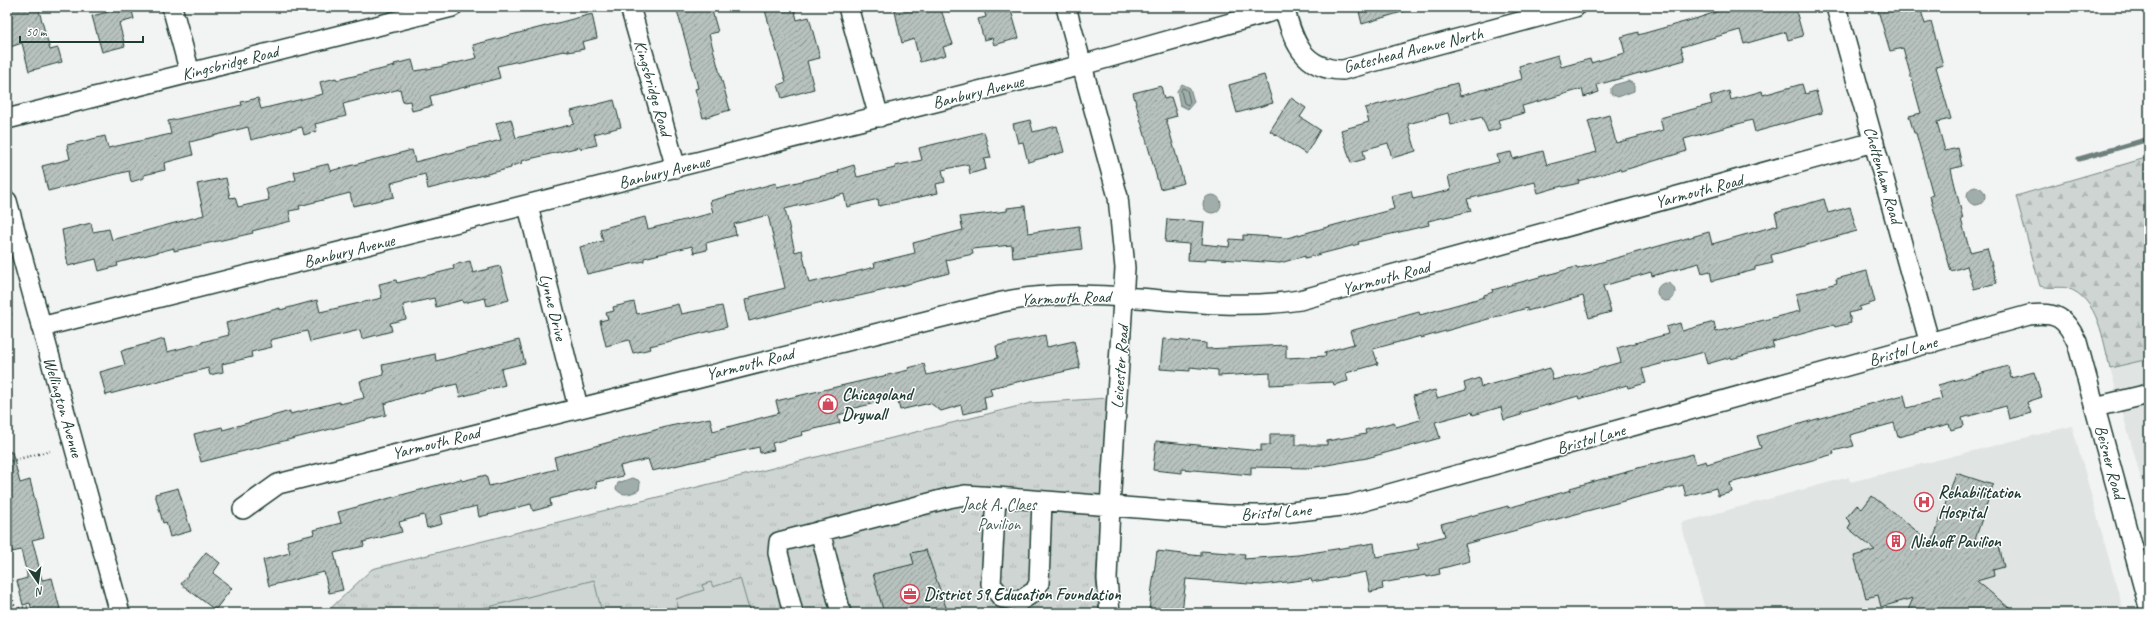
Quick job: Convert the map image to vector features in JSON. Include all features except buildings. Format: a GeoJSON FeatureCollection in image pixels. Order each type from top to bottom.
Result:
{"type":"FeatureCollection","features":[{"type":"Feature","properties":{"kind":"street"},"geometry":{"type":"LineString","coordinates":[[172,7],[190,73]]}},
{"type":"Feature","properties":{"kind":"street","name":"Kingsbridge Road"},"geometry":{"type":"LineString","coordinates":[[7,118],[452,7]]}},
{"type":"Feature","properties":{"kind":"street","name":"Kingsbridge Road"},"geometry":{"type":"LineString","coordinates":[[630,7],[676,168]]}},
{"type":"Feature","properties":{"kind":"street"},"geometry":{"type":"LineString","coordinates":[[848,7],[879,117]]}},
{"type":"Feature","properties":{"kind":"street","name":"Leicester Road"},"geometry":{"type":"LineString","coordinates":[[1066,7],[1118,197],[1125,268],[1110,506],[1107,579],[1110,613]]}},
{"type":"Feature","properties":{"kind":"street","name":"Banbury Avenue"},"geometry":{"type":"LineString","coordinates":[[41,327],[528,206],[1082,65],[1284,7]]}},
{"type":"Feature","properties":{"kind":"street","name":"Gateshead Avenue North"},"geometry":{"type":"LineString","coordinates":[[1284,7],[1292,36],[1298,47],[1306,57],[1332,70],[1343,70],[1575,7]]}},
{"type":"Feature","properties":{"kind":"street","name":"Cheltenham Road"},"geometry":{"type":"LineString","coordinates":[[1836,7],[1930,344]]}},
{"type":"Feature","properties":{"kind":"street","name":"Yarmouth Road"},"geometry":{"type":"LineString","coordinates":[[243,509],[278,484],[578,407],[1017,299],[1046,296],[1124,297],[1241,304],[1277,304],[1300,300],[1874,142]]}},
{"type":"Feature","properties":{"kind":"street","name":"Wellington Avenue"},"geometry":{"type":"LineString","coordinates":[[7,201],[120,613]]}},
{"type":"Feature","properties":{"kind":"street","name":"Lynne Drive"},"geometry":{"type":"LineString","coordinates":[[528,206],[578,407]]}},
{"type":"Feature","properties":{"kind":"street","name":"Bristol Lane"},"geometry":{"type":"LineString","coordinates":[[793,613],[778,553],[779,542],[949,498],[965,496],[996,497],[1227,515],[1265,515],[1350,505],[1930,344],[2029,315],[2049,313],[2063,320]]}},
{"type":"Feature","properties":{"kind":"street","name":"Beisner Road"},"geometry":{"type":"LineString","coordinates":[[2063,320],[2077,342],[2149,608]]}},
{"type":"Feature","properties":{"kind":"street"},"geometry":{"type":"LineString","coordinates":[[2095,407],[2149,394]]}},
{"type":"Feature","properties":{"kind":"street"},"geometry":{"type":"LineString","coordinates":[[996,497],[991,584],[1002,598],[1011,601],[1020,601],[1029,596],[1035,591],[1039,583],[1042,501]]}},
{"type":"Feature","properties":{"kind":"street"},"geometry":{"type":"LineString","coordinates":[[820,531],[841,613]]}},
{"type":"Feature","properties":{"kind":"path"},"geometry":{"type":"LineString","coordinates":[[7,315],[12,314]]}},
{"type":"Feature","properties":{"kind":"path"},"geometry":{"type":"LineString","coordinates":[[7,462],[50,451]]}},
{"type":"Feature","properties":{"kind":"path"},"geometry":{"type":"LineString","coordinates":[[7,577],[15,611],[31,606]]}},
{"type":"Feature","properties":{"kind":"shaded area"},"geometry":{"type":"Polygon","coordinates":[[[2149,359],[2149,507],[2110,368],[2149,359]]]}},
{"type":"Feature","properties":{"kind":"shaded area","name":"Rehabilitation Hospital"},"geometry":{"type":"Polygon","coordinates":[[[2072,426],[2124,613],[1706,613],[1681,523],[1849,477],[1851,482],[2072,426]]]}},
{"type":"Feature","properties":{"kind":"green space"},"geometry":{"type":"Polygon","coordinates":[[[2149,157],[2149,359],[2110,368],[2102,333],[2093,311],[2086,301],[2078,293],[2067,288],[2040,286],[2016,196],[2149,157]]]}},
{"type":"Feature","properties":{"kind":"green space","name":"Jack A. Claes Pavilion"},"geometry":{"type":"Polygon","coordinates":[[[1108,398],[1096,579],[1099,613],[317,613],[329,610],[372,569],[1031,403],[1108,398]]]}},
{"type":"Feature","properties":{"kind":"green space"},"geometry":{"type":"Polygon","coordinates":[[[740,578],[750,613],[680,613],[676,599],[704,590],[702,585],[711,582],[713,587],[740,578]]]}},
{"type":"Feature","properties":{"kind":"green space"},"geometry":{"type":"Polygon","coordinates":[[[594,580],[602,613],[465,613],[594,580]]]}},
{"type":"Feature","properties":{"kind":"water"},"geometry":{"type":"Polygon","coordinates":[[[1628,81],[1634,84],[1634,91],[1618,97],[1611,94],[1611,88],[1614,85],[1628,81]]]}},
{"type":"Feature","properties":{"kind":"water"},"geometry":{"type":"Polygon","coordinates":[[[1182,84],[1190,88],[1194,102],[1188,109],[1180,105],[1177,91],[1182,84]]]}},
{"type":"Feature","properties":{"kind":"water"},"geometry":{"type":"Polygon","coordinates":[[[1976,187],[1982,190],[1985,196],[1982,202],[1976,205],[1970,202],[1967,196],[1970,190],[1976,187]]]}},
{"type":"Feature","properties":{"kind":"water"},"geometry":{"type":"Polygon","coordinates":[[[1212,195],[1218,198],[1221,204],[1218,210],[1212,213],[1206,210],[1203,204],[1206,198],[1212,195]]]}},
{"type":"Feature","properties":{"kind":"water"},"geometry":{"type":"Polygon","coordinates":[[[1666,283],[1672,286],[1675,292],[1672,298],[1666,301],[1660,298],[1657,292],[1660,286],[1666,283]]]}},
{"type":"Feature","properties":{"kind":"water"},"geometry":{"type":"Polygon","coordinates":[[[632,478],[638,480],[640,483],[639,490],[630,494],[618,492],[616,489],[618,483],[632,478]]]}},
{"type":"Feature","properties":{"kind":"waterway"},"geometry":{"type":"LineString","coordinates":[[2079,159],[2149,139]]}},
{"type":"Feature","properties":{"kind":"place","name":"Chicagoland Drywall"},"geometry":{"type":"Point","coordinates":[828,404]}},
{"type":"Feature","properties":{"kind":"place","name":"Rehabilitation Hospital"},"geometry":{"type":"Point","coordinates":[1924,502]}},
{"type":"Feature","properties":{"kind":"place","name":"Niehoff Pavilion"},"geometry":{"type":"Point","coordinates":[1896,541]}},
{"type":"Feature","properties":{"kind":"place","name":"District 59 Education Foundation"},"geometry":{"type":"Point","coordinates":[910,594]}}]}
